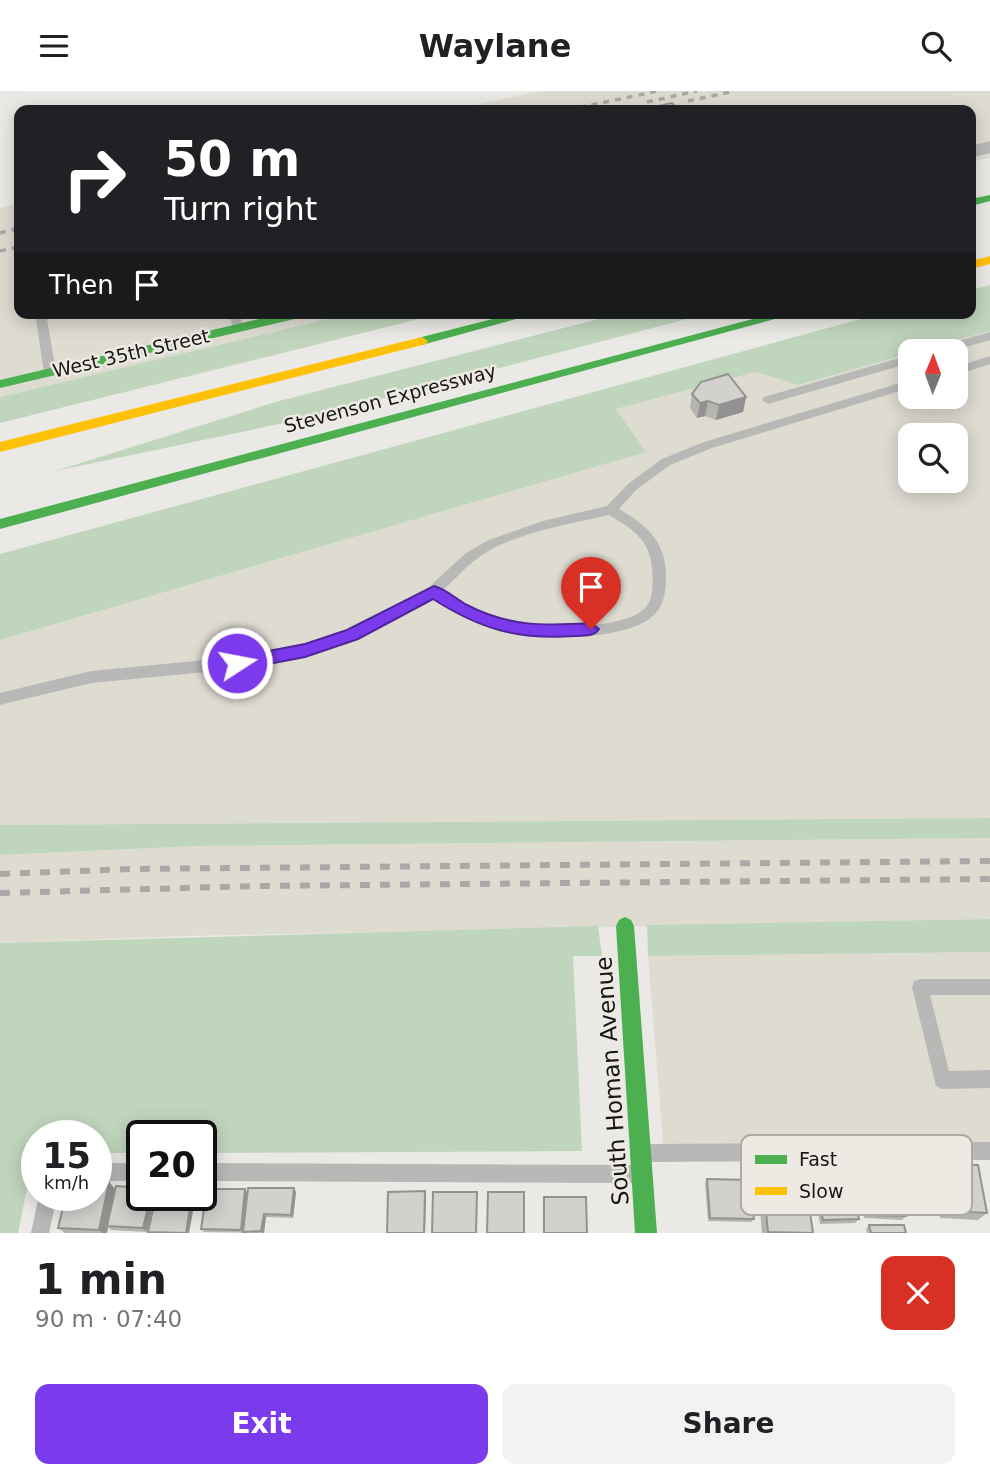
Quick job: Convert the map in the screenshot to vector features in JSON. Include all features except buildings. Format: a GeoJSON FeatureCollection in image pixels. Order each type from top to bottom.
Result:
{"type":"FeatureCollection","features":[{"type":"Feature","properties":{"kind":"main road"},"geometry":{"type":"LineString","coordinates":[[0,447],[508,319]]}},
{"type":"Feature","properties":{"kind":"main road","name":"Stevenson Expressway"},"geometry":{"type":"LineString","coordinates":[[0,524],[769,319]]}},
{"type":"Feature","properties":{"kind":"main road","name":"West 35th Street"},"geometry":{"type":"LineString","coordinates":[[0,384],[235,321]]}},
{"type":"Feature","properties":{"kind":"main road","name":"South Homan Avenue"},"geometry":{"type":"LineString","coordinates":[[625,926],[646,1233]]}},
{"type":"Feature","properties":{"kind":"lane"},"geometry":{"type":"LineString","coordinates":[[41,319],[50,372]]}},
{"type":"Feature","properties":{"kind":"lane"},"geometry":{"type":"LineString","coordinates":[[968,342],[990,336]]}},
{"type":"Feature","properties":{"kind":"lane"},"geometry":{"type":"LineString","coordinates":[[968,367],[990,360]]}},
{"type":"Feature","properties":{"kind":"lane"},"geometry":{"type":"LineString","coordinates":[[768,400],[898,362]]}},
{"type":"Feature","properties":{"kind":"lane"},"geometry":{"type":"LineString","coordinates":[[0,699],[91,677],[237,663],[305,651],[352,635],[434,591],[471,556],[494,543],[611,510],[632,487],[666,462],[708,445],[898,388]]}},
{"type":"Feature","properties":{"kind":"lane"},"geometry":{"type":"LineString","coordinates":[[434,591],[461,609],[496,624],[540,633],[591,629],[635,621],[650,612],[659,590],[656,545],[645,531],[611,510]]}},
{"type":"Feature","properties":{"kind":"lane"},"geometry":{"type":"LineString","coordinates":[[990,987],[920,987],[942,1080],[990,1079]]}},
{"type":"Feature","properties":{"kind":"lane"},"geometry":{"type":"LineString","coordinates":[[972,1151],[990,1151]]}},
{"type":"Feature","properties":{"kind":"lane"},"geometry":{"type":"LineString","coordinates":[[640,1153],[741,1152]]}},
{"type":"Feature","properties":{"kind":"lane"},"geometry":{"type":"LineString","coordinates":[[217,1172],[641,1174]]}},
{"type":"Feature","properties":{"kind":"lane"},"geometry":{"type":"LineString","coordinates":[[40,1233],[45,1211]]}},
{"type":"Feature","properties":{"kind":"shaded area"},"geometry":{"type":"Polygon","coordinates":[[[541,91],[990,91],[990,158],[976,161],[976,105],[475,105],[541,91]]]}},
{"type":"Feature","properties":{"kind":"shaded area"},"geometry":{"type":"Polygon","coordinates":[[[14,204],[14,319],[328,319],[0,397],[0,208],[14,204]]]}},
{"type":"Feature","properties":{"kind":"shaded area"},"geometry":{"type":"Polygon","coordinates":[[[990,331],[990,818],[0,825],[0,640],[645,452],[616,409],[755,372],[798,385],[898,356],[898,409],[968,409],[968,339],[962,339],[990,331]]]}},
{"type":"Feature","properties":{"kind":"shaded area"},"geometry":{"type":"Polygon","coordinates":[[[990,838],[990,919],[185,936],[0,943],[0,855],[197,846],[990,838]]]}},
{"type":"Feature","properties":{"kind":"shaded area"},"geometry":{"type":"Polygon","coordinates":[[[990,952],[990,1151],[972,1151],[972,1135],[741,1135],[741,1153],[664,1153],[648,956],[990,952]]]}},
{"type":"Feature","properties":{"kind":"green space"},"geometry":{"type":"Polygon","coordinates":[[[990,285],[990,331],[962,339],[898,339],[898,357],[798,385],[755,372],[616,409],[646,452],[0,640],[0,554],[861,319],[976,319],[976,289],[990,285]]]}},
{"type":"Feature","properties":{"kind":"green space"},"geometry":{"type":"Polygon","coordinates":[[[328,319],[419,319],[0,423],[0,397],[328,319]]]}},
{"type":"Feature","properties":{"kind":"green space"},"geometry":{"type":"Polygon","coordinates":[[[599,319],[687,319],[308,418],[55,471],[279,401],[599,319]]]}},
{"type":"Feature","properties":{"kind":"green space"},"geometry":{"type":"Polygon","coordinates":[[[990,818],[990,838],[197,846],[0,855],[0,825],[990,818]]]}},
{"type":"Feature","properties":{"kind":"green space"},"geometry":{"type":"Polygon","coordinates":[[[990,919],[990,952],[648,956],[647,925],[990,919]]]}},
{"type":"Feature","properties":{"kind":"green space"},"geometry":{"type":"Polygon","coordinates":[[[598,926],[602,956],[573,956],[582,1151],[217,1153],[217,1120],[126,1120],[126,1153],[112,1153],[112,1120],[21,1120],[22,1211],[18,1233],[0,1233],[0,943],[598,926]]]}},
{"type":"Feature","properties":{"kind":"railway"},"geometry":{"type":"LineString","coordinates":[[592,105],[658,91]]}},
{"type":"Feature","properties":{"kind":"railway"},"geometry":{"type":"LineString","coordinates":[[647,102],[697,91]]}},
{"type":"Feature","properties":{"kind":"railway"},"geometry":{"type":"LineString","coordinates":[[688,101],[735,91]]}},
{"type":"Feature","properties":{"kind":"railway"},"geometry":{"type":"LineString","coordinates":[[0,233],[14,229]]}},
{"type":"Feature","properties":{"kind":"railway"},"geometry":{"type":"LineString","coordinates":[[0,251],[14,248]]}},
{"type":"Feature","properties":{"kind":"railway"},"geometry":{"type":"LineString","coordinates":[[0,874],[131,869],[990,861]]}},
{"type":"Feature","properties":{"kind":"railway"},"geometry":{"type":"LineString","coordinates":[[0,893],[259,886],[990,879]]}},
{"type":"Feature","properties":{"kind":"traffic: fast"},"geometry":{"type":"LineString","coordinates":[[976,202],[990,198]]}},
{"type":"Feature","properties":{"kind":"traffic: fast"},"geometry":{"type":"LineString","coordinates":[[0,384],[277,319]]}},
{"type":"Feature","properties":{"kind":"traffic: fast"},"geometry":{"type":"LineString","coordinates":[[422,341],[508,319]]}},
{"type":"Feature","properties":{"kind":"traffic: fast"},"geometry":{"type":"LineString","coordinates":[[0,524],[769,319]]}},
{"type":"Feature","properties":{"kind":"traffic: fast"},"geometry":{"type":"LineString","coordinates":[[625,926],[646,1233]]}},
{"type":"Feature","properties":{"kind":"traffic: slow"},"geometry":{"type":"LineString","coordinates":[[976,264],[990,260]]}},
{"type":"Feature","properties":{"kind":"traffic: slow"},"geometry":{"type":"LineString","coordinates":[[0,447],[422,341]]}},
{"type":"Feature","properties":{"kind":"route"},"geometry":{"type":"LineString","coordinates":[[237,663],[305,651],[352,635],[407,608],[434,591],[461,609],[496,624],[540,633],[591,629]]}}]}
